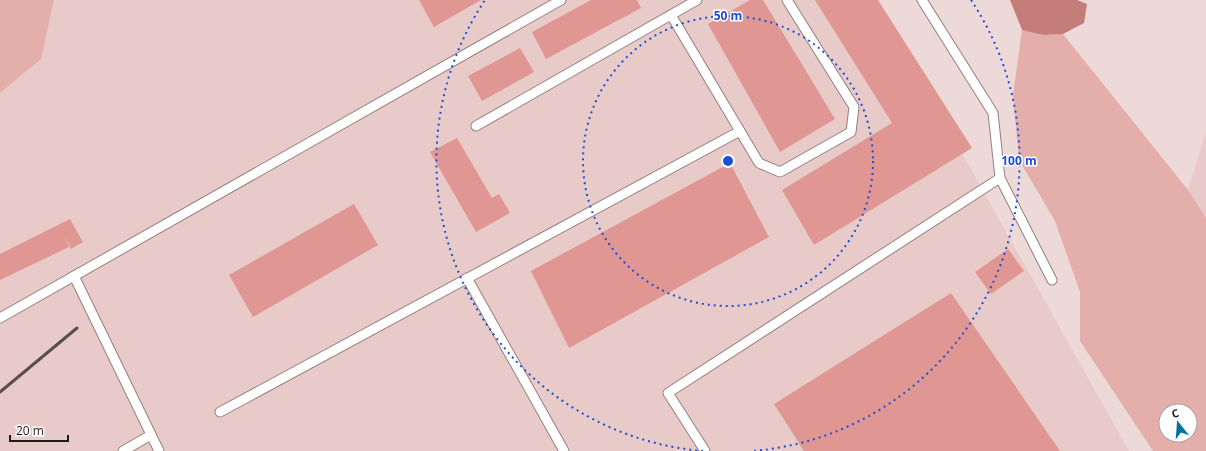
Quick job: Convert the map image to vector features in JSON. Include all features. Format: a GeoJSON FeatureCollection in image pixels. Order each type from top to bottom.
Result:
{"type":"FeatureCollection","features":[{"type":"Feature","properties":{"kind":"lane"},"geometry":{"type":"LineString","coordinates":[[0,318],[561,0]]}},
{"type":"Feature","properties":{"kind":"lane"},"geometry":{"type":"LineString","coordinates":[[476,126],[697,0]]}},
{"type":"Feature","properties":{"kind":"lane"},"geometry":{"type":"LineString","coordinates":[[671,15],[759,162],[780,172],[851,132],[854,107],[787,0]]}},
{"type":"Feature","properties":{"kind":"lane"},"geometry":{"type":"LineString","coordinates":[[922,0],[993,113],[1000,178],[1052,280]]}},
{"type":"Feature","properties":{"kind":"lane"},"geometry":{"type":"LineString","coordinates":[[220,412],[740,131]]}},
{"type":"Feature","properties":{"kind":"lane"},"geometry":{"type":"LineString","coordinates":[[705,451],[668,393],[1000,178]]}},
{"type":"Feature","properties":{"kind":"lane"},"geometry":{"type":"LineString","coordinates":[[74,276],[159,451]]}},
{"type":"Feature","properties":{"kind":"lane"},"geometry":{"type":"LineString","coordinates":[[467,278],[564,451]]}},
{"type":"Feature","properties":{"kind":"lane"},"geometry":{"type":"LineString","coordinates":[[122,451],[151,435]]}},
{"type":"Feature","properties":{"kind":"shaded area"},"geometry":{"type":"Polygon","coordinates":[[[0,0],[54,0],[41,59],[0,93],[0,0]]]}},
{"type":"Feature","properties":{"kind":"shaded area"},"geometry":{"type":"Polygon","coordinates":[[[54,0],[876,0],[1129,451],[0,451],[0,93],[41,59],[54,0]]]}},
{"type":"Feature","properties":{"kind":"shaded area"},"geometry":{"type":"Polygon","coordinates":[[[1010,0],[1077,0],[1087,4],[1084,23],[1063,34],[1043,35],[1022,30],[1010,0]]]}},
{"type":"Feature","properties":{"kind":"shaded area"},"geometry":{"type":"Polygon","coordinates":[[[1022,30],[1043,35],[1063,34],[1188,190],[1206,218],[1206,451],[1153,451],[1080,341],[1080,292],[1055,221],[1019,160],[1013,95],[1022,30]]]}},
{"type":"Feature","properties":{"kind":"shaded area"},"geometry":{"type":"Polygon","coordinates":[[[1206,132],[1206,218],[1188,190],[1206,132]]]}},
{"type":"Feature","properties":{"kind":"building"},"geometry":{"type":"Polygon","coordinates":[[[419,0],[481,0],[434,27],[419,0]]]}},
{"type":"Feature","properties":{"kind":"building"},"geometry":{"type":"Polygon","coordinates":[[[591,0],[637,0],[641,8],[546,59],[532,32],[591,0]]]}},
{"type":"Feature","properties":{"kind":"building"},"geometry":{"type":"Polygon","coordinates":[[[750,0],[763,0],[835,119],[780,152],[708,24],[750,0]]]}},
{"type":"Feature","properties":{"kind":"building"},"geometry":{"type":"Polygon","coordinates":[[[815,0],[878,0],[972,148],[814,245],[782,190],[892,123],[815,0]]]}},
{"type":"Feature","properties":{"kind":"building"},"geometry":{"type":"Polygon","coordinates":[[[520,48],[534,72],[482,101],[468,76],[520,48]]]}},
{"type":"Feature","properties":{"kind":"building"},"geometry":{"type":"Polygon","coordinates":[[[457,138],[492,198],[499,194],[510,213],[476,232],[430,152],[457,138]]]}},
{"type":"Feature","properties":{"kind":"building"},"geometry":{"type":"Polygon","coordinates":[[[730,163],[769,237],[569,348],[531,271],[730,163]]]}},
{"type":"Feature","properties":{"kind":"building"},"geometry":{"type":"Polygon","coordinates":[[[354,204],[378,245],[253,317],[229,275],[354,204]]]}},
{"type":"Feature","properties":{"kind":"building"},"geometry":{"type":"Polygon","coordinates":[[[70,219],[83,242],[71,249],[64,235],[69,247],[0,280],[0,254],[70,219]]]}},
{"type":"Feature","properties":{"kind":"building"},"geometry":{"type":"Polygon","coordinates":[[[1008,249],[1024,271],[991,294],[975,272],[1008,249]]]}},
{"type":"Feature","properties":{"kind":"building"},"geometry":{"type":"Polygon","coordinates":[[[951,293],[1060,451],[804,451],[774,404],[951,293]]]}},
{"type":"Feature","properties":{"kind":"railway"},"geometry":{"type":"LineString","coordinates":[[0,392],[77,328]]}}]}
